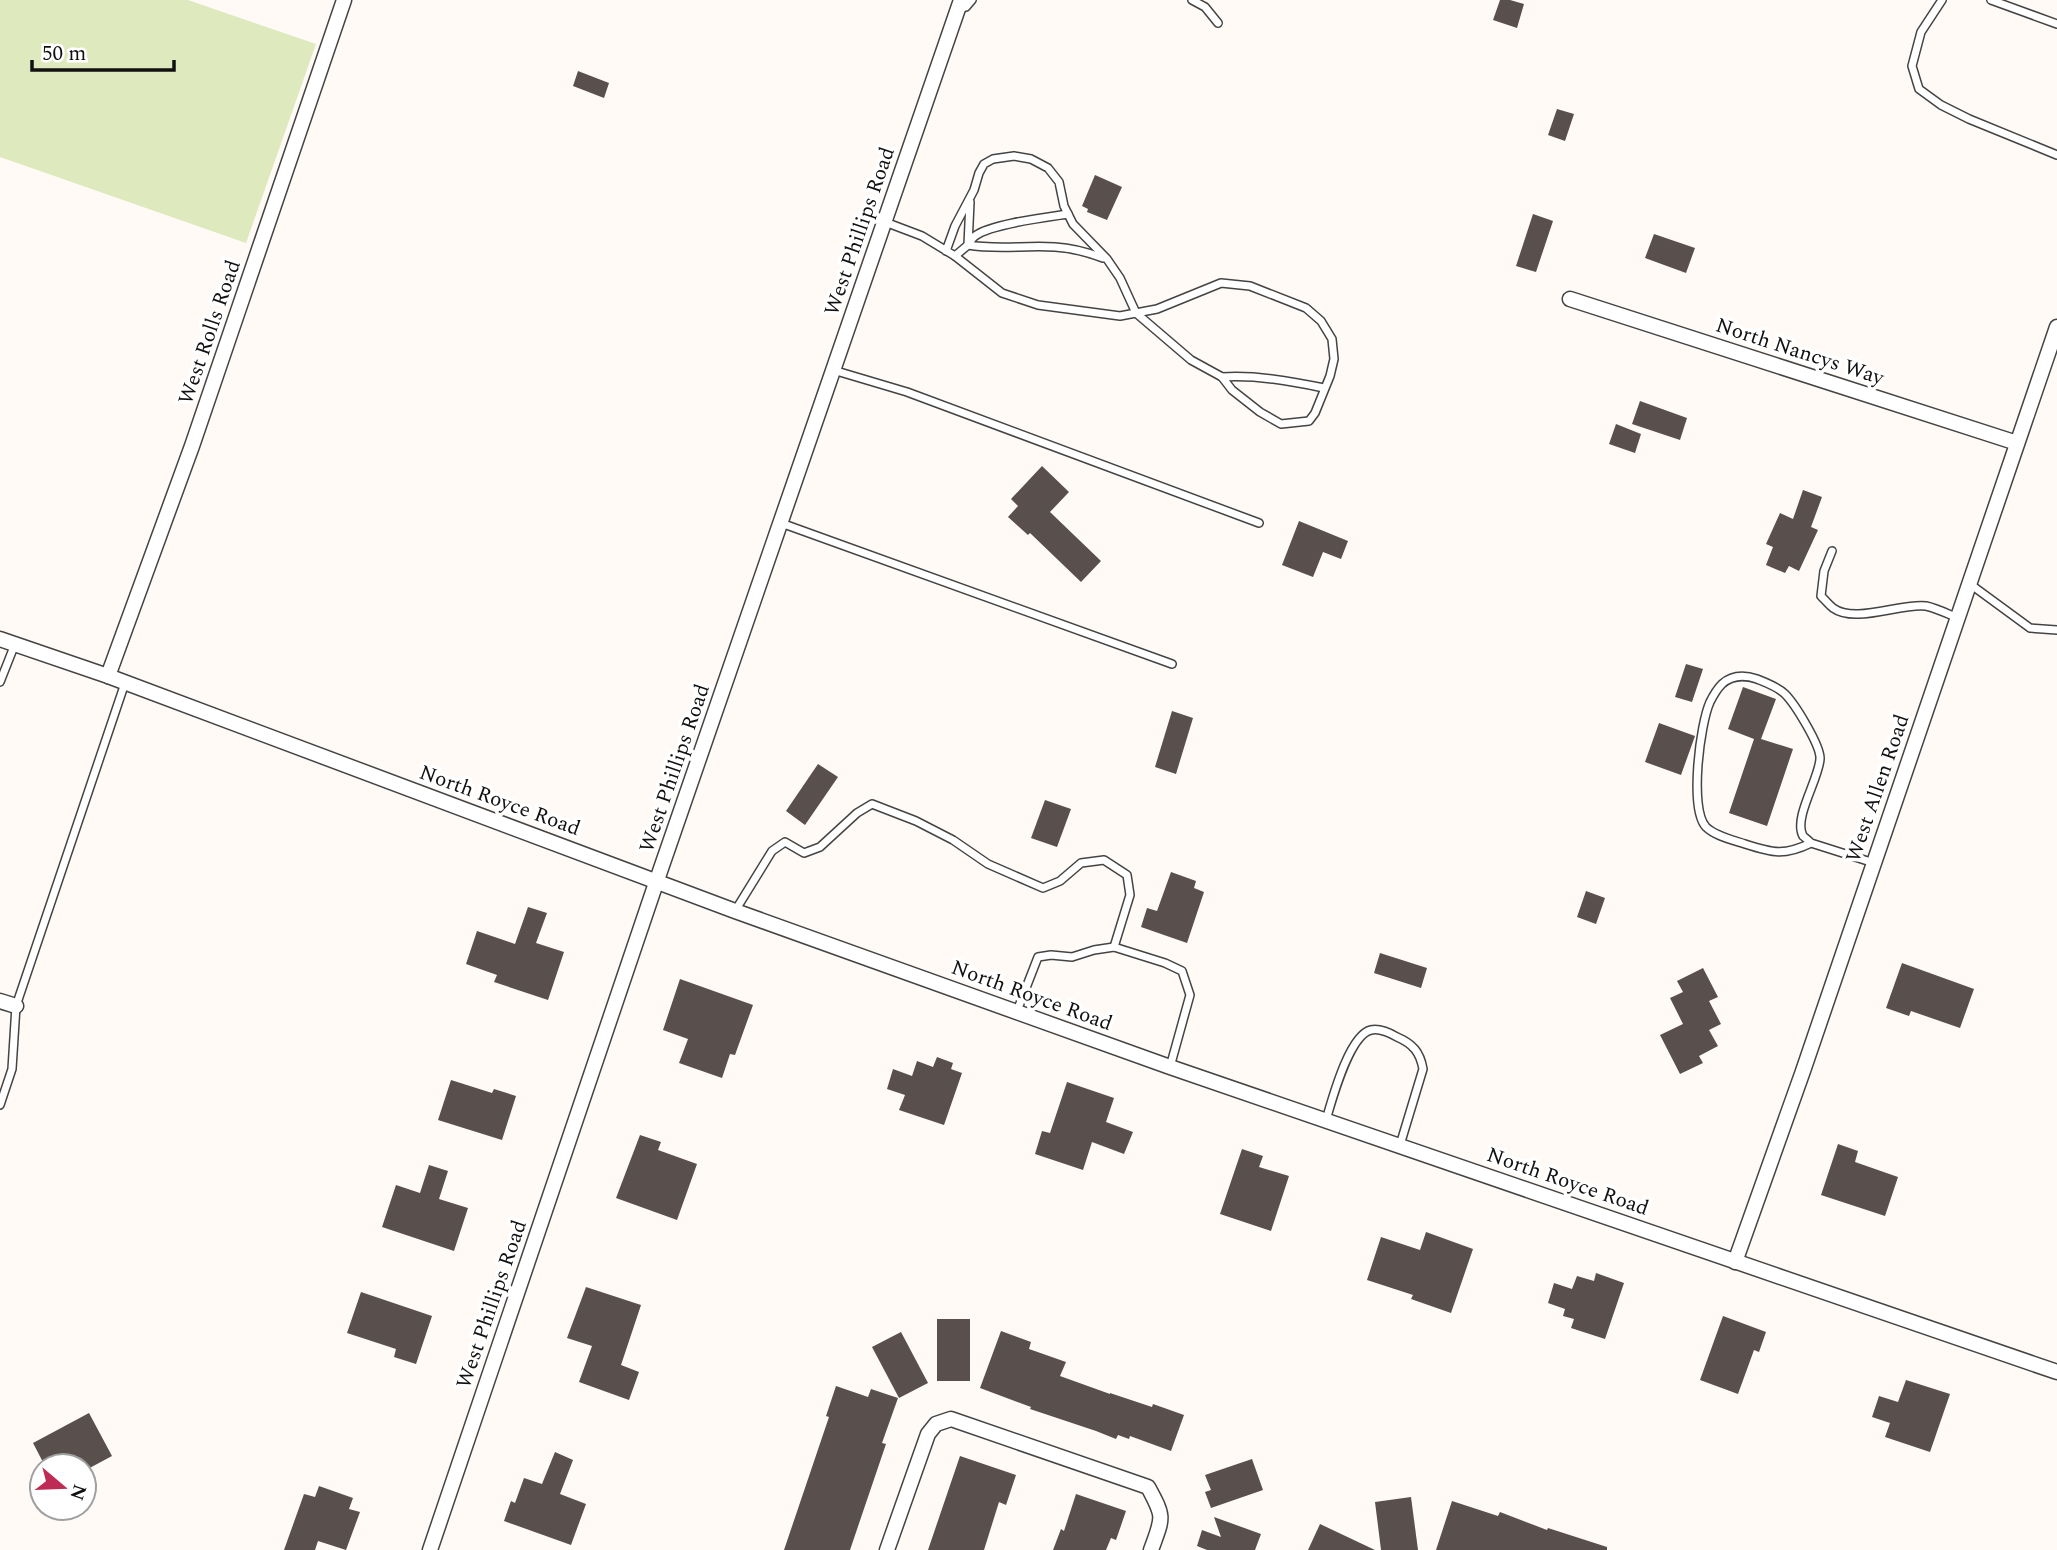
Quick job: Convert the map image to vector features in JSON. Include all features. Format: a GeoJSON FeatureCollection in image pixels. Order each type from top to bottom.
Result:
{"type":"FeatureCollection","features":[{"type":"Feature","properties":{"kind":"street","name":"West Rolls Road"},"geometry":{"type":"LineString","coordinates":[[108,676],[192,446],[344,0]]}},
{"type":"Feature","properties":{"kind":"street","name":"West Phillips Road"},"geometry":{"type":"LineString","coordinates":[[430,1550],[657,880],[959,5]]}},
{"type":"Feature","properties":{"kind":"street","name":"North Nancys Way"},"geometry":{"type":"LineString","coordinates":[[1570,299],[2017,443]]}},
{"type":"Feature","properties":{"kind":"street","name":"West Allen Road"},"geometry":{"type":"LineString","coordinates":[[1735,1262],[2057,327]]}},
{"type":"Feature","properties":{"kind":"street","name":"North Royce Road"},"geometry":{"type":"LineString","coordinates":[[0,639],[125,682],[735,911],[1170,1066],[2057,1372]]}},
{"type":"Feature","properties":{"kind":"street"},"geometry":{"type":"LineString","coordinates":[[0,1000],[16,1006]]}},
{"type":"Feature","properties":{"kind":"street"},"geometry":{"type":"LineString","coordinates":[[887,1550],[928,1434],[936,1424],[951,1419],[1148,1487],[1162,1519],[1151,1550]]}},
{"type":"Feature","properties":{"kind":"lane"},"geometry":{"type":"LineString","coordinates":[[959,5],[965,7],[972,0]]}},
{"type":"Feature","properties":{"kind":"lane"},"geometry":{"type":"LineString","coordinates":[[1192,0],[1205,7],[1218,23]]}},
{"type":"Feature","properties":{"kind":"lane"},"geometry":{"type":"LineString","coordinates":[[1942,0],[1921,32],[1912,66],[1919,89],[1969,120],[2057,155]]}},
{"type":"Feature","properties":{"kind":"lane"},"geometry":{"type":"LineString","coordinates":[[1992,0],[2057,24]]}},
{"type":"Feature","properties":{"kind":"lane"},"geometry":{"type":"LineString","coordinates":[[884,222],[922,236],[946,251],[956,256],[1002,293],[1038,305],[1120,316],[1136,313],[1157,309],[1221,283],[1250,286],[1306,308],[1321,321],[1332,339],[1334,359],[1315,412],[1309,421],[1281,424],[1260,412],[1222,377],[1191,360],[1136,313],[1120,278],[1107,259],[1073,224],[1064,206],[1059,182],[1048,168],[1031,159],[1014,156],[993,159],[984,164],[946,251]]}},
{"type":"Feature","properties":{"kind":"lane"},"geometry":{"type":"LineString","coordinates":[[968,245],[970,199]]}},
{"type":"Feature","properties":{"kind":"lane"},"geometry":{"type":"LineString","coordinates":[[956,256],[975,236],[990,230],[1030,219],[1068,214]]}},
{"type":"Feature","properties":{"kind":"lane"},"geometry":{"type":"LineString","coordinates":[[968,245],[984,248],[1054,246],[1107,259]]}},
{"type":"Feature","properties":{"kind":"lane"},"geometry":{"type":"LineString","coordinates":[[833,370],[906,392],[1259,523]]}},
{"type":"Feature","properties":{"kind":"lane"},"geometry":{"type":"LineString","coordinates":[[1222,377],[1276,379],[1324,388]]}},
{"type":"Feature","properties":{"kind":"lane"},"geometry":{"type":"LineString","coordinates":[[781,523],[1172,664]]}},
{"type":"Feature","properties":{"kind":"lane"},"geometry":{"type":"LineString","coordinates":[[1832,551],[1824,571],[1821,596],[1835,610],[1876,613],[1898,607],[1927,606],[1958,618]]}},
{"type":"Feature","properties":{"kind":"lane"},"geometry":{"type":"LineString","coordinates":[[1969,583],[2030,628],[2057,630]]}},
{"type":"Feature","properties":{"kind":"lane"},"geometry":{"type":"LineString","coordinates":[[0,682],[15,644]]}},
{"type":"Feature","properties":{"kind":"lane"},"geometry":{"type":"LineString","coordinates":[[1811,843],[1794,851],[1774,852],[1721,836],[1706,827],[1699,813],[1697,786],[1700,753],[1710,702],[1722,684],[1734,676],[1751,677],[1769,683],[1784,694],[1818,745],[1820,759],[1801,825],[1803,836],[1811,843],[1874,863]]}},
{"type":"Feature","properties":{"kind":"lane"},"geometry":{"type":"LineString","coordinates":[[0,1105],[12,1069],[16,1006],[125,682]]}},
{"type":"Feature","properties":{"kind":"lane"},"geometry":{"type":"LineString","coordinates":[[735,911],[772,851],[785,842],[804,853],[820,847],[857,813],[872,804],[916,821],[953,840],[988,864],[1043,888],[1060,881],[1081,863],[1104,860],[1127,875],[1130,895],[1114,947]]}},
{"type":"Feature","properties":{"kind":"lane"},"geometry":{"type":"LineString","coordinates":[[1017,1011],[1038,957],[1072,957],[1114,947],[1165,963],[1182,971],[1190,995],[1170,1066]]}},
{"type":"Feature","properties":{"kind":"lane"},"geometry":{"type":"LineString","coordinates":[[1326,1120],[1337,1084],[1361,1035],[1371,1030],[1382,1031],[1409,1042],[1421,1058],[1423,1069],[1400,1145]]}},
{"type":"Feature","properties":{"kind":"green space"},"geometry":{"type":"Polygon","coordinates":[[[0,0],[188,0],[316,44],[246,243],[0,157],[0,0]]]}},
{"type":"Feature","properties":{"kind":"building"},"geometry":{"type":"Polygon","coordinates":[[[1500,0],[1524,4],[1517,28],[1493,20],[1500,0]]]}},
{"type":"Feature","properties":{"kind":"building"},"geometry":{"type":"Polygon","coordinates":[[[578,71],[609,83],[604,98],[573,86],[578,71]]]}},
{"type":"Feature","properties":{"kind":"building"},"geometry":{"type":"Polygon","coordinates":[[[1557,109],[1574,114],[1565,141],[1548,135],[1557,109]]]}},
{"type":"Feature","properties":{"kind":"building"},"geometry":{"type":"Polygon","coordinates":[[[1095,175],[1122,187],[1107,220],[1087,212],[1088,209],[1082,206],[1095,175]]]}},
{"type":"Feature","properties":{"kind":"building"},"geometry":{"type":"Polygon","coordinates":[[[1533,214],[1553,221],[1536,272],[1516,266],[1533,214]]]}},
{"type":"Feature","properties":{"kind":"building"},"geometry":{"type":"Polygon","coordinates":[[[1654,234],[1695,248],[1686,273],[1645,258],[1654,234]]]}},
{"type":"Feature","properties":{"kind":"building"},"geometry":{"type":"Polygon","coordinates":[[[1640,401],[1687,418],[1680,440],[1632,424],[1640,401]]]}},
{"type":"Feature","properties":{"kind":"building"},"geometry":{"type":"Polygon","coordinates":[[[1616,424],[1641,434],[1635,453],[1609,444],[1616,424]]]}},
{"type":"Feature","properties":{"kind":"building"},"geometry":{"type":"Polygon","coordinates":[[[1042,466],[1069,492],[1050,512],[1101,561],[1081,582],[1030,533],[1028,535],[1008,517],[1018,506],[1011,499],[1042,466]]]}},
{"type":"Feature","properties":{"kind":"building"},"geometry":{"type":"Polygon","coordinates":[[[1803,490],[1822,497],[1811,527],[1818,530],[1799,571],[1789,566],[1785,573],[1766,565],[1773,547],[1766,544],[1780,513],[1793,519],[1803,490]]]}},
{"type":"Feature","properties":{"kind":"building"},"geometry":{"type":"Polygon","coordinates":[[[1299,521],[1348,541],[1341,559],[1323,552],[1313,577],[1282,565],[1299,521]]]}},
{"type":"Feature","properties":{"kind":"building"},"geometry":{"type":"Polygon","coordinates":[[[1686,664],[1703,669],[1692,702],[1675,697],[1686,664]]]}},
{"type":"Feature","properties":{"kind":"building"},"geometry":{"type":"Polygon","coordinates":[[[1743,687],[1776,699],[1761,739],[1793,749],[1767,826],[1729,813],[1754,739],[1728,729],[1743,687]]]}},
{"type":"Feature","properties":{"kind":"building"},"geometry":{"type":"Polygon","coordinates":[[[1172,711],[1193,718],[1176,774],[1155,767],[1172,711]]]}},
{"type":"Feature","properties":{"kind":"building"},"geometry":{"type":"Polygon","coordinates":[[[1659,723],[1695,736],[1681,775],[1645,762],[1659,723]]]}},
{"type":"Feature","properties":{"kind":"building"},"geometry":{"type":"Polygon","coordinates":[[[818,764],[838,777],[805,825],[786,811],[818,764]]]}},
{"type":"Feature","properties":{"kind":"building"},"geometry":{"type":"Polygon","coordinates":[[[1045,800],[1071,809],[1057,847],[1031,838],[1045,800]]]}},
{"type":"Feature","properties":{"kind":"building"},"geometry":{"type":"Polygon","coordinates":[[[1171,872],[1196,881],[1194,888],[1204,892],[1187,943],[1141,927],[1147,908],[1157,911],[1171,872]]]}},
{"type":"Feature","properties":{"kind":"building"},"geometry":{"type":"Polygon","coordinates":[[[1586,891],[1605,898],[1596,924],[1577,917],[1586,891]]]}},
{"type":"Feature","properties":{"kind":"building"},"geometry":{"type":"Polygon","coordinates":[[[528,907],[547,913],[536,943],[564,952],[548,1000],[494,982],[497,975],[466,964],[477,931],[515,944],[528,907]]]}},
{"type":"Feature","properties":{"kind":"building"},"geometry":{"type":"Polygon","coordinates":[[[1380,953],[1427,968],[1421,988],[1374,973],[1380,953]]]}},
{"type":"Feature","properties":{"kind":"building"},"geometry":{"type":"Polygon","coordinates":[[[1902,963],[1974,989],[1960,1028],[1911,1011],[1909,1016],[1886,1008],[1902,963]]]}},
{"type":"Feature","properties":{"kind":"building"},"geometry":{"type":"Polygon","coordinates":[[[1703,968],[1718,997],[1709,1001],[1721,1024],[1709,1030],[1718,1046],[1699,1056],[1703,1063],[1680,1074],[1660,1035],[1683,1024],[1670,998],[1683,992],[1677,981],[1703,968]]]}},
{"type":"Feature","properties":{"kind":"building"},"geometry":{"type":"Polygon","coordinates":[[[680,979],[753,1005],[735,1055],[730,1054],[722,1078],[679,1063],[688,1039],[663,1030],[680,979]]]}},
{"type":"Feature","properties":{"kind":"building"},"geometry":{"type":"Polygon","coordinates":[[[937,1057],[953,1063],[951,1069],[962,1073],[944,1125],[899,1110],[905,1095],[887,1089],[893,1069],[912,1076],[917,1061],[933,1067],[937,1057]]]}},
{"type":"Feature","properties":{"kind":"building"},"geometry":{"type":"Polygon","coordinates":[[[451,1080],[492,1093],[494,1089],[516,1096],[502,1140],[438,1120],[451,1080]]]}},
{"type":"Feature","properties":{"kind":"building"},"geometry":{"type":"Polygon","coordinates":[[[1067,1082],[1114,1098],[1106,1122],[1133,1132],[1124,1154],[1092,1142],[1083,1170],[1035,1154],[1042,1131],[1050,1133],[1067,1082]]]}},
{"type":"Feature","properties":{"kind":"building"},"geometry":{"type":"Polygon","coordinates":[[[640,1135],[661,1142],[658,1150],[697,1164],[677,1220],[616,1198],[640,1135]]]}},
{"type":"Feature","properties":{"kind":"building"},"geometry":{"type":"Polygon","coordinates":[[[1838,1144],[1858,1151],[1855,1162],[1898,1177],[1885,1216],[1821,1195],[1838,1144]]]}},
{"type":"Feature","properties":{"kind":"building"},"geometry":{"type":"Polygon","coordinates":[[[1242,1149],[1263,1156],[1259,1167],[1289,1176],[1271,1231],[1220,1214],[1242,1149]]]}},
{"type":"Feature","properties":{"kind":"building"},"geometry":{"type":"Polygon","coordinates":[[[429,1165],[448,1171],[439,1199],[468,1208],[454,1251],[382,1227],[396,1185],[420,1193],[429,1165]]]}},
{"type":"Feature","properties":{"kind":"building"},"geometry":{"type":"Polygon","coordinates":[[[1426,1232],[1473,1249],[1451,1313],[1411,1299],[1413,1295],[1367,1280],[1381,1237],[1420,1250],[1426,1232]]]}},
{"type":"Feature","properties":{"kind":"building"},"geometry":{"type":"Polygon","coordinates":[[[1596,1273],[1624,1283],[1605,1339],[1571,1328],[1574,1319],[1563,1316],[1565,1309],[1548,1303],[1554,1283],[1572,1289],[1577,1276],[1594,1281],[1596,1273]]]}},
{"type":"Feature","properties":{"kind":"building"},"geometry":{"type":"Polygon","coordinates":[[[586,1287],[641,1305],[621,1365],[639,1372],[629,1400],[579,1382],[592,1346],[567,1338],[586,1287]]]}},
{"type":"Feature","properties":{"kind":"building"},"geometry":{"type":"Polygon","coordinates":[[[361,1292],[432,1316],[416,1364],[394,1357],[396,1349],[347,1333],[361,1292]]]}},
{"type":"Feature","properties":{"kind":"building"},"geometry":{"type":"Polygon","coordinates":[[[1723,1316],[1766,1332],[1759,1352],[1754,1350],[1738,1394],[1700,1380],[1723,1316]]]}},
{"type":"Feature","properties":{"kind":"building"},"geometry":{"type":"Polygon","coordinates":[[[937,1319],[970,1319],[970,1381],[937,1381],[937,1319]]]}},
{"type":"Feature","properties":{"kind":"building"},"geometry":{"type":"Polygon","coordinates":[[[1001,1331],[1031,1342],[1029,1349],[1066,1362],[1060,1376],[1110,1394],[1152,1407],[1153,1404],[1184,1415],[1171,1451],[1130,1436],[1129,1439],[1118,1435],[1116,1439],[1030,1409],[1031,1407],[980,1388],[1001,1331]]]}},
{"type":"Feature","properties":{"kind":"building"},"geometry":{"type":"Polygon","coordinates":[[[901,1332],[928,1383],[899,1398],[872,1347],[901,1332]]]}},
{"type":"Feature","properties":{"kind":"building"},"geometry":{"type":"Polygon","coordinates":[[[1906,1380],[1950,1394],[1930,1452],[1885,1437],[1890,1423],[1872,1417],[1879,1396],[1898,1402],[1906,1380]]]}},
{"type":"Feature","properties":{"kind":"building"},"geometry":{"type":"Polygon","coordinates":[[[836,1386],[868,1397],[871,1389],[898,1398],[882,1443],[886,1444],[850,1550],[784,1550],[829,1417],[826,1416],[836,1386]]]}},
{"type":"Feature","properties":{"kind":"building"},"geometry":{"type":"Polygon","coordinates":[[[89,1413],[112,1456],[98,1464],[98,1452],[38,1452],[33,1443],[89,1413]]]}},
{"type":"Feature","properties":{"kind":"building"},"geometry":{"type":"Polygon","coordinates":[[[555,1452],[573,1460],[560,1494],[586,1504],[571,1545],[504,1521],[511,1501],[515,1503],[524,1478],[542,1484],[555,1452]]]}},
{"type":"Feature","properties":{"kind":"building"},"geometry":{"type":"Polygon","coordinates":[[[960,1456],[1016,1475],[1006,1505],[999,1502],[984,1550],[928,1550],[960,1456]]]}},
{"type":"Feature","properties":{"kind":"building"},"geometry":{"type":"Polygon","coordinates":[[[1252,1459],[1263,1490],[1211,1508],[1205,1492],[1211,1490],[1205,1475],[1252,1459]]]}},
{"type":"Feature","properties":{"kind":"building"},"geometry":{"type":"Polygon","coordinates":[[[319,1486],[353,1498],[349,1509],[360,1512],[346,1550],[318,1541],[315,1550],[284,1550],[304,1494],[315,1497],[319,1486]]]}},
{"type":"Feature","properties":{"kind":"building"},"geometry":{"type":"Polygon","coordinates":[[[1076,1494],[1126,1511],[1116,1540],[1111,1538],[1106,1550],[1053,1550],[1061,1529],[1064,1531],[1076,1494]]]}},
{"type":"Feature","properties":{"kind":"building"},"geometry":{"type":"Polygon","coordinates":[[[1411,1497],[1418,1550],[1381,1550],[1375,1502],[1411,1497]]]}},
{"type":"Feature","properties":{"kind":"building"},"geometry":{"type":"Polygon","coordinates":[[[1452,1501],[1498,1516],[1500,1512],[1547,1530],[1548,1528],[1607,1547],[1607,1550],[1436,1550],[1452,1501]]]}},
{"type":"Feature","properties":{"kind":"building"},"geometry":{"type":"Polygon","coordinates":[[[1214,1517],[1261,1534],[1255,1550],[1207,1550],[1197,1546],[1202,1530],[1221,1537],[1214,1517]]]}},
{"type":"Feature","properties":{"kind":"building"},"geometry":{"type":"Polygon","coordinates":[[[1320,1524],[1375,1550],[1308,1550],[1320,1524]]]}}]}
